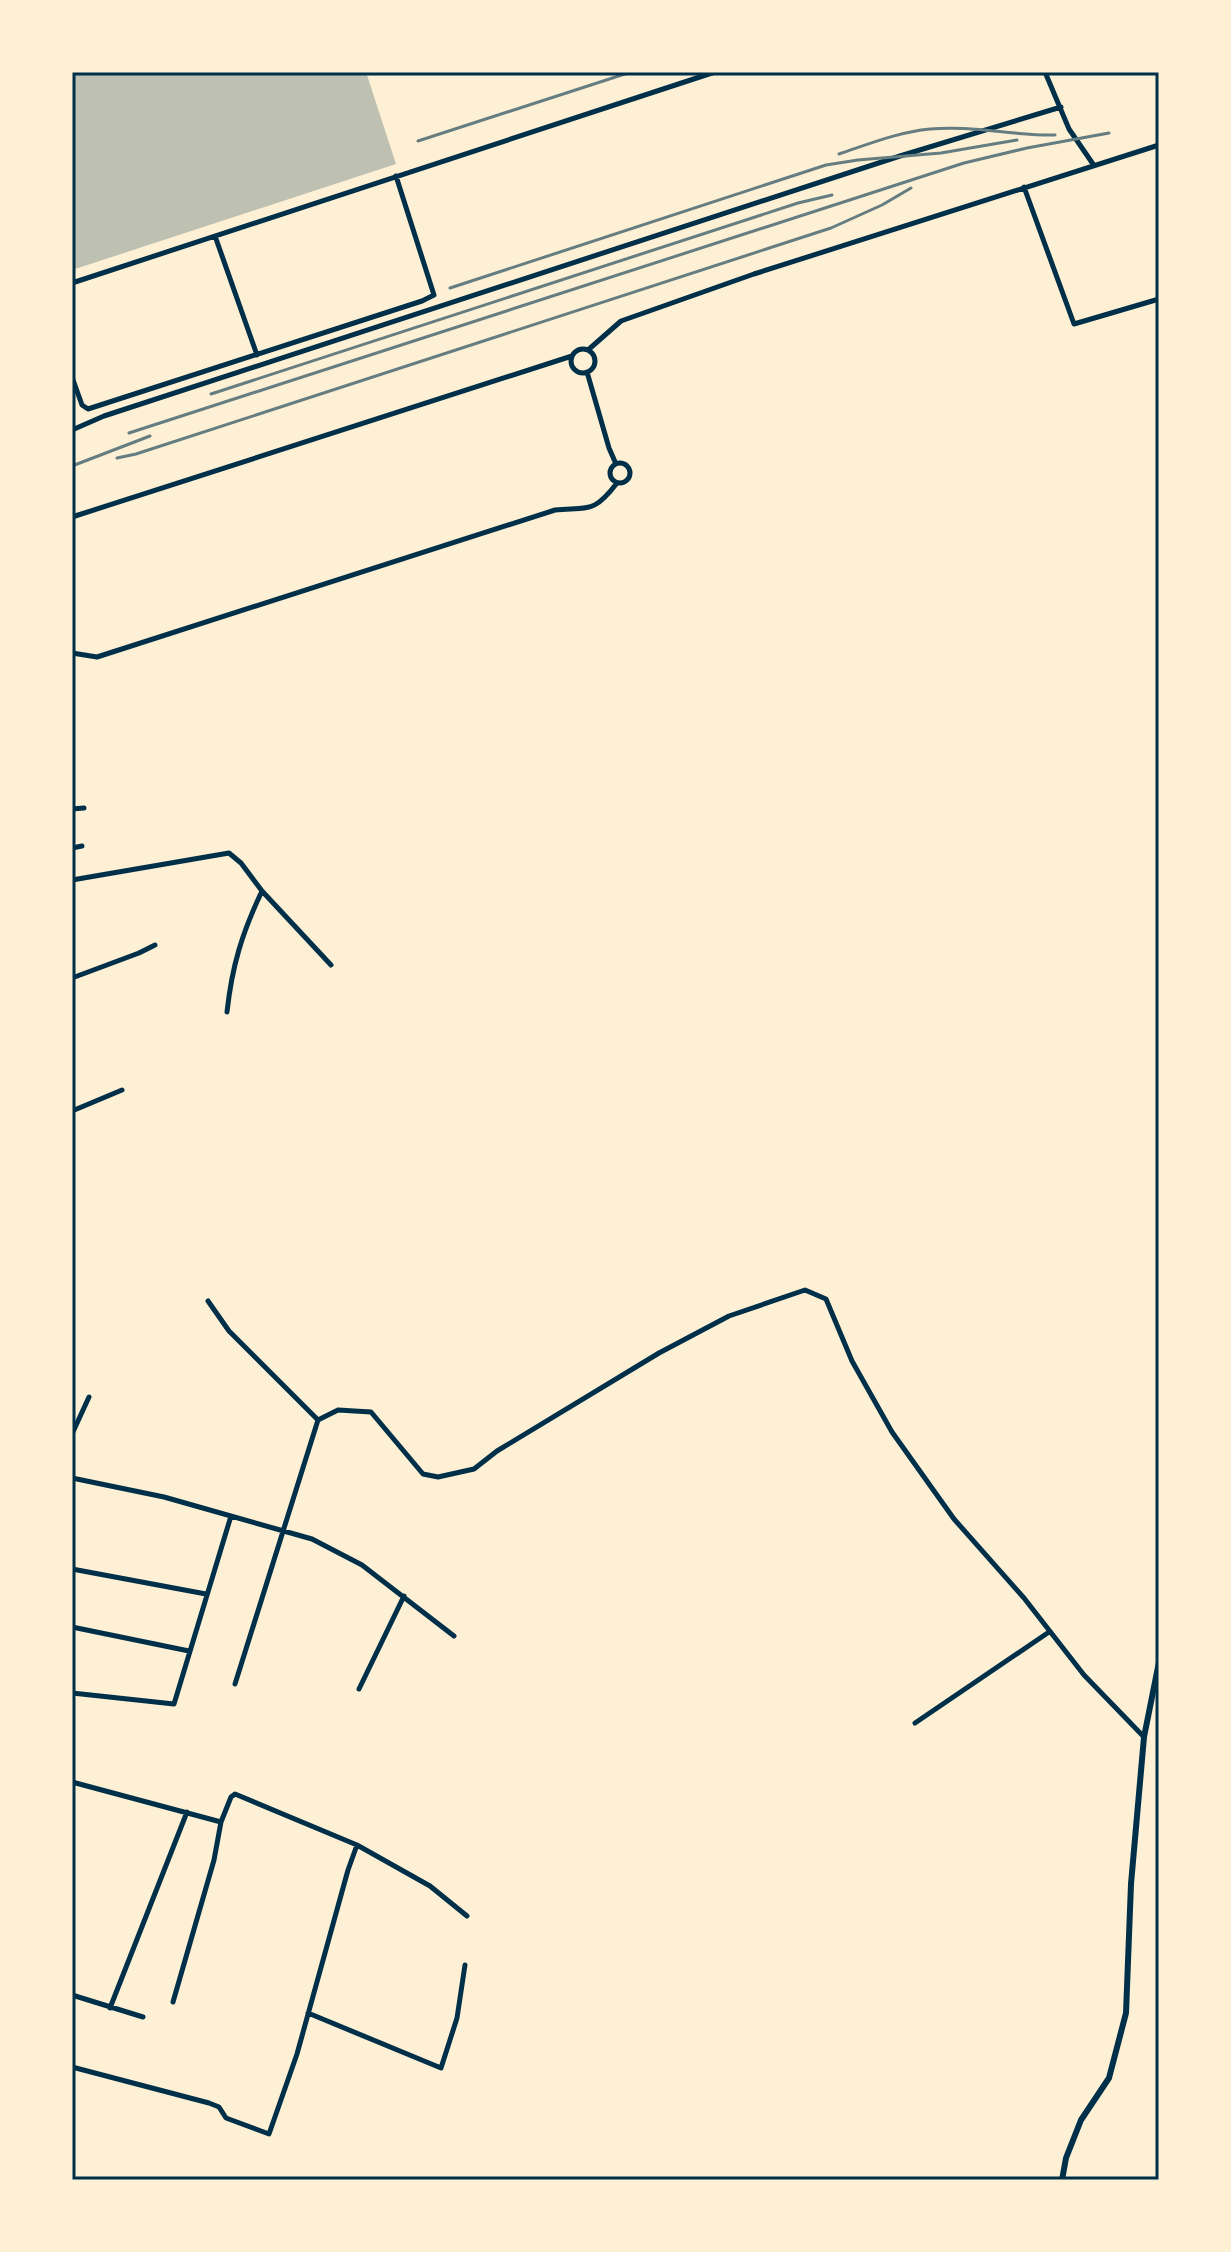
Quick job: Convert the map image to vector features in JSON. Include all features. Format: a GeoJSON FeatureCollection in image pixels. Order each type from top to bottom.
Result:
{"type":"FeatureCollection","features":[{"type":"Feature","properties":{"kind":"street"},"geometry":{"type":"LineString","coordinates":[[72,283],[715,72]]}},
{"type":"Feature","properties":{"kind":"street"},"geometry":{"type":"LineString","coordinates":[[1045,72],[1069,129],[1093,164]]}},
{"type":"Feature","properties":{"kind":"street"},"geometry":{"type":"LineString","coordinates":[[72,430],[119,411],[885,161],[1061,107]]}},
{"type":"Feature","properties":{"kind":"street"},"geometry":{"type":"LineString","coordinates":[[72,517],[572,356],[577,350],[588,350],[621,321],[754,274],[1159,145]]}},
{"type":"Feature","properties":{"kind":"street"},"geometry":{"type":"LineString","coordinates":[[72,377],[82,405],[88,409],[434,295],[396,176]]}},
{"type":"Feature","properties":{"kind":"street"},"geometry":{"type":"LineString","coordinates":[[1024,187],[1074,324],[1159,299]]}},
{"type":"Feature","properties":{"kind":"street"},"geometry":{"type":"LineString","coordinates":[[215,236],[257,355]]}},
{"type":"Feature","properties":{"kind":"street"},"geometry":{"type":"LineString","coordinates":[[572,356],[571,364],[575,370],[587,372],[595,360],[588,350]]}},
{"type":"Feature","properties":{"kind":"street"},"geometry":{"type":"LineString","coordinates":[[587,372],[616,464]]}},
{"type":"Feature","properties":{"kind":"street"},"geometry":{"type":"LineString","coordinates":[[72,653],[97,657],[555,510],[593,507],[602,502],[617,483],[626,481],[631,473],[626,464],[616,464],[611,469],[610,475],[617,483]]}},
{"type":"Feature","properties":{"kind":"street"},"geometry":{"type":"LineString","coordinates":[[72,809],[84,808]]}},
{"type":"Feature","properties":{"kind":"street"},"geometry":{"type":"LineString","coordinates":[[72,848],[82,846]]}},
{"type":"Feature","properties":{"kind":"street"},"geometry":{"type":"LineString","coordinates":[[72,880],[229,853],[331,965]]}},
{"type":"Feature","properties":{"kind":"street"},"geometry":{"type":"LineString","coordinates":[[227,1012],[231,973],[245,927],[262,891]]}},
{"type":"Feature","properties":{"kind":"street"},"geometry":{"type":"LineString","coordinates":[[72,978],[155,945]]}},
{"type":"Feature","properties":{"kind":"street"},"geometry":{"type":"LineString","coordinates":[[72,1111],[122,1090]]}},
{"type":"Feature","properties":{"kind":"street"},"geometry":{"type":"LineString","coordinates":[[235,1684],[318,1420],[338,1410],[371,1412],[423,1474],[438,1477],[474,1469],[497,1451],[659,1353],[729,1316],[805,1290],[826,1299],[852,1361],[892,1432],[954,1519],[1024,1598],[1084,1675],[1144,1737]]}},
{"type":"Feature","properties":{"kind":"street"},"geometry":{"type":"LineString","coordinates":[[208,1301],[229,1331],[318,1420]]}},
{"type":"Feature","properties":{"kind":"street"},"geometry":{"type":"LineString","coordinates":[[72,1434],[89,1397]]}},
{"type":"Feature","properties":{"kind":"street"},"geometry":{"type":"LineString","coordinates":[[72,1478],[164,1497],[312,1539],[362,1565],[454,1636]]}},
{"type":"Feature","properties":{"kind":"street"},"geometry":{"type":"LineString","coordinates":[[72,1693],[174,1704],[231,1516]]}},
{"type":"Feature","properties":{"kind":"street"},"geometry":{"type":"LineString","coordinates":[[72,1569],[206,1594]]}},
{"type":"Feature","properties":{"kind":"street"},"geometry":{"type":"LineString","coordinates":[[359,1689],[404,1596]]}},
{"type":"Feature","properties":{"kind":"street"},"geometry":{"type":"LineString","coordinates":[[72,1627],[189,1651]]}},
{"type":"Feature","properties":{"kind":"street"},"geometry":{"type":"LineString","coordinates":[[915,1723],[1049,1632]]}},
{"type":"Feature","properties":{"kind":"street"},"geometry":{"type":"LineString","coordinates":[[1062,2180],[1066,2158],[1081,2120],[1109,2078],[1126,2013],[1131,1884],[1144,1737],[1159,1662]]}},
{"type":"Feature","properties":{"kind":"street"},"geometry":{"type":"LineString","coordinates":[[72,1782],[221,1822]]}},
{"type":"Feature","properties":{"kind":"street"},"geometry":{"type":"LineString","coordinates":[[173,2002],[214,1860],[221,1822],[235,1794],[357,1845],[430,1886],[467,1916]]}},
{"type":"Feature","properties":{"kind":"street"},"geometry":{"type":"LineString","coordinates":[[110,2008],[187,1812]]}},
{"type":"Feature","properties":{"kind":"street"},"geometry":{"type":"LineString","coordinates":[[72,2067],[209,2103],[219,2107],[226,2118],[269,2134],[297,2054],[357,1845]]}},
{"type":"Feature","properties":{"kind":"street"},"geometry":{"type":"LineString","coordinates":[[308,2013],[441,2068],[457,2018],[465,1965]]}},
{"type":"Feature","properties":{"kind":"street"},"geometry":{"type":"LineString","coordinates":[[72,1995],[143,2017]]}},
{"type":"Feature","properties":{"kind":"building"},"geometry":{"type":"Polygon","coordinates":[[[72,72],[366,72],[396,164],[72,270],[72,72]]]}},
{"type":"Feature","properties":{"kind":"railway"},"geometry":{"type":"LineString","coordinates":[[418,141],[631,72]]}},
{"type":"Feature","properties":{"kind":"railway"},"geometry":{"type":"LineString","coordinates":[[839,154],[895,136],[930,129],[961,128],[1055,135]]}},
{"type":"Feature","properties":{"kind":"railway"},"geometry":{"type":"LineString","coordinates":[[129,433],[964,163],[1109,133]]}},
{"type":"Feature","properties":{"kind":"railway"},"geometry":{"type":"LineString","coordinates":[[450,288],[826,165],[941,153],[1017,140]]}},
{"type":"Feature","properties":{"kind":"railway"},"geometry":{"type":"LineString","coordinates":[[117,458],[831,228],[911,188]]}},
{"type":"Feature","properties":{"kind":"railway"},"geometry":{"type":"LineString","coordinates":[[211,394],[798,203],[832,195]]}},
{"type":"Feature","properties":{"kind":"railway"},"geometry":{"type":"LineString","coordinates":[[72,466],[150,436]]}}]}
